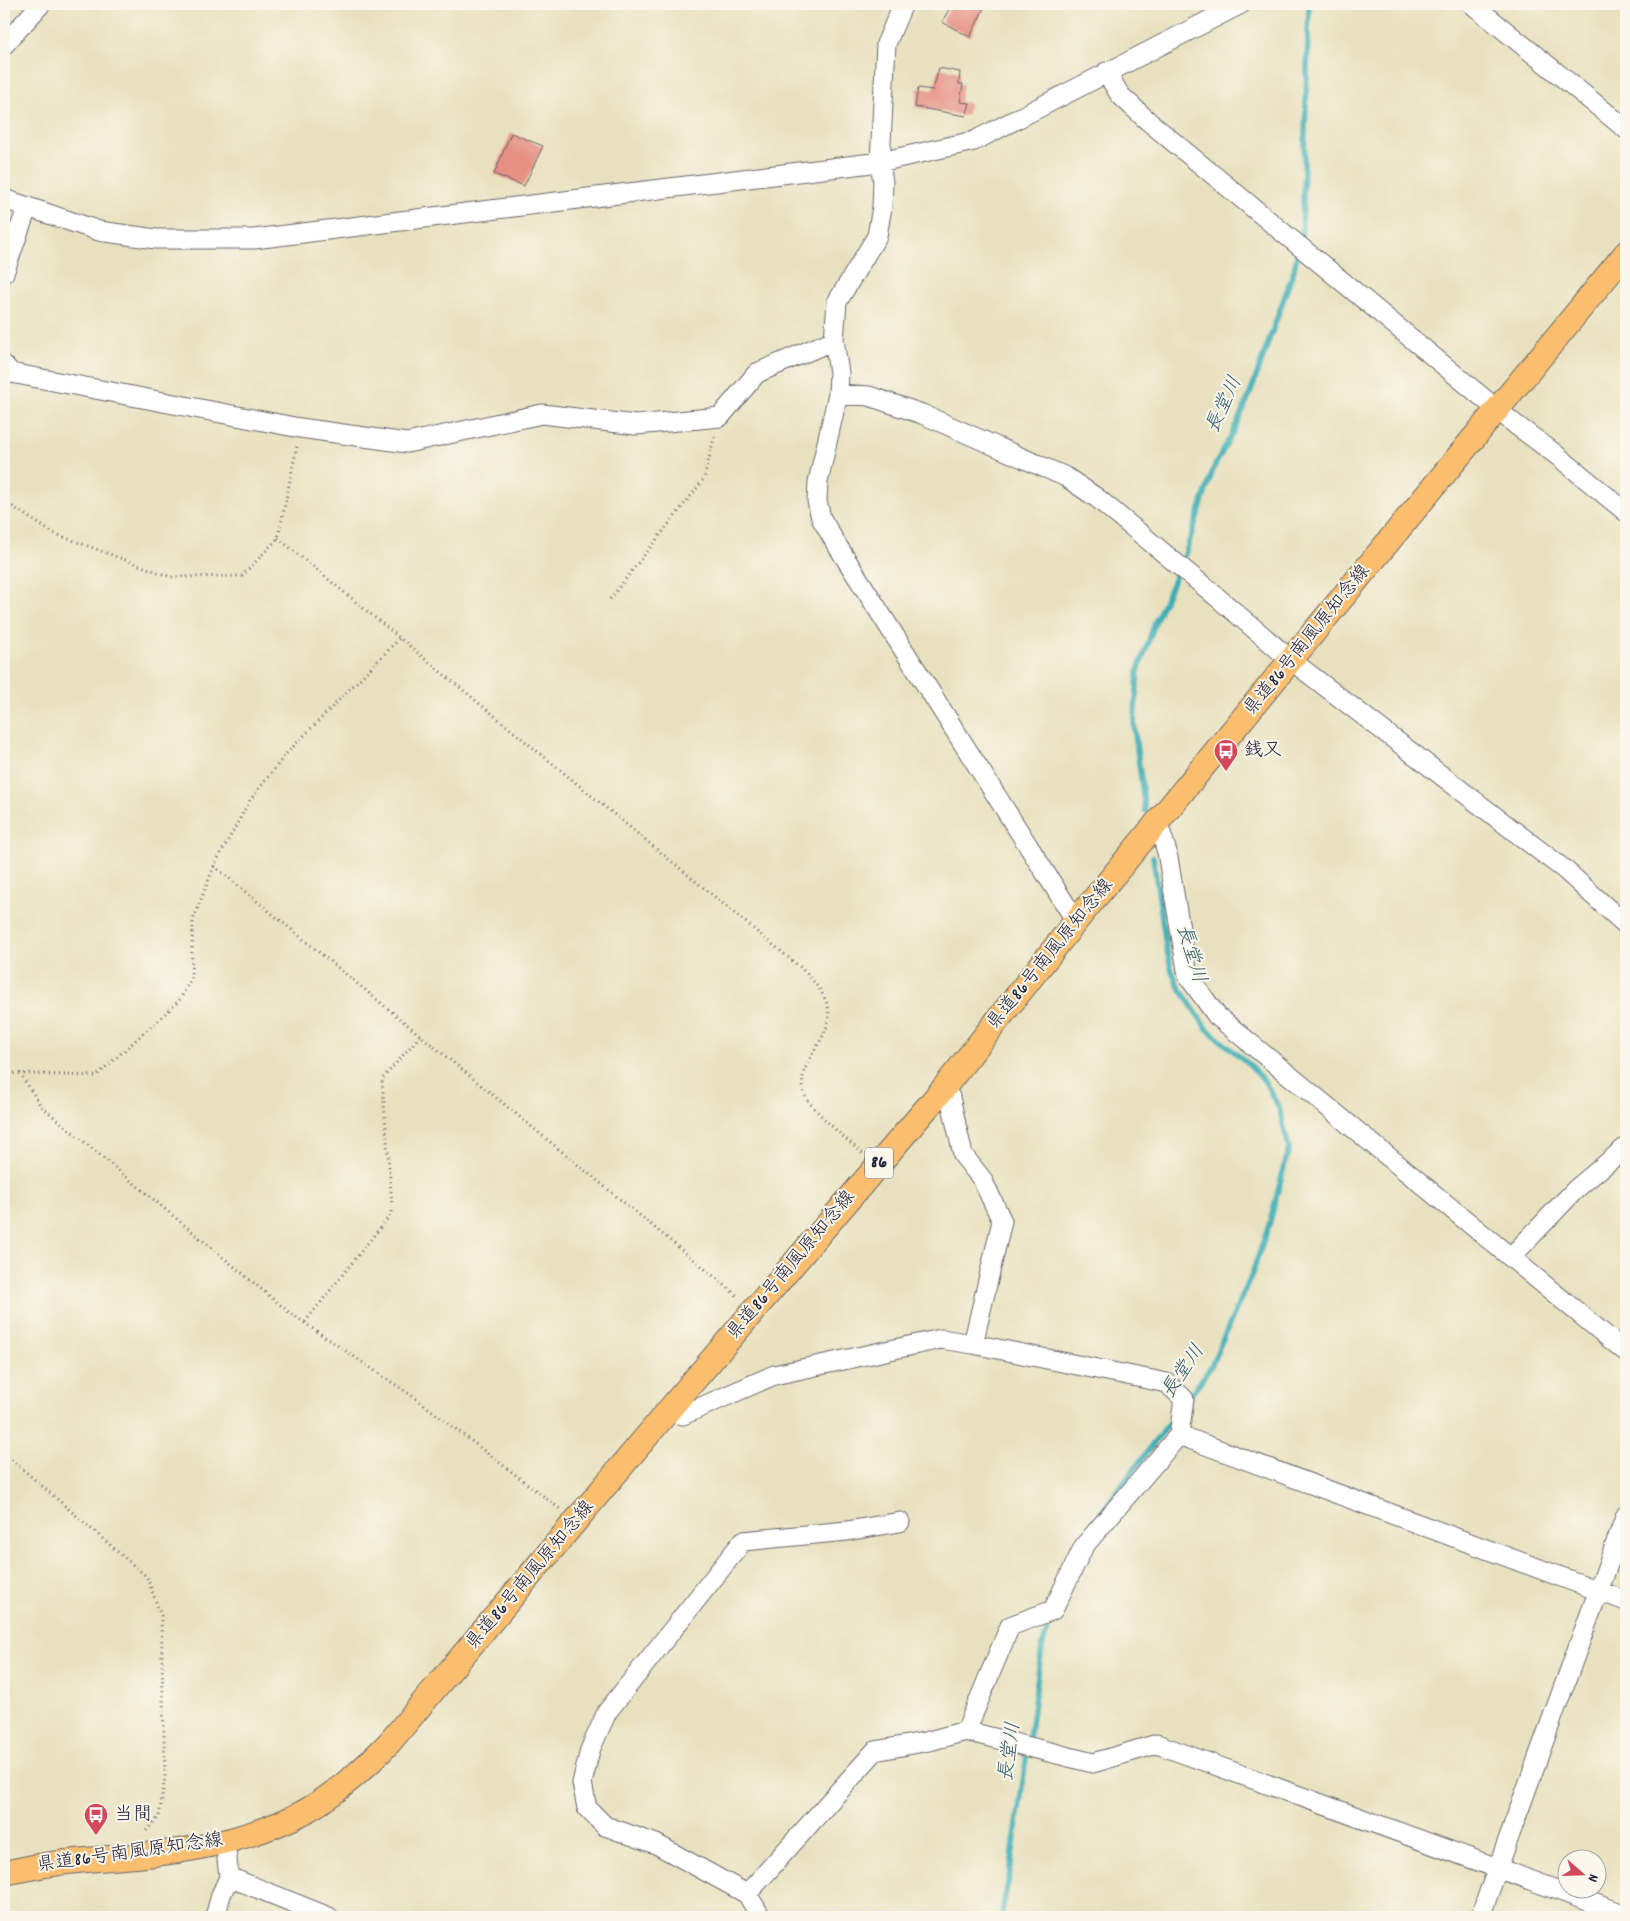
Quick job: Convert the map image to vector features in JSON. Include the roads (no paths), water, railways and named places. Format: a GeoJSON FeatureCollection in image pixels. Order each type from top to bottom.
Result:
{"type":"FeatureCollection","features":[{"type":"Feature","properties":{"kind":"main road","name":"県道86号南風原知念線"},"geometry":{"type":"LineString","coordinates":[[4,1873],[52,1864],[157,1854],[225,1841],[265,1829],[303,1812],[356,1776],[389,1744],[668,1411],[943,1088],[1076,921],[1626,253]]}},
{"type":"Feature","properties":{"kind":"street"},"geometry":{"type":"LineString","coordinates":[[4,45],[41,4]]}},
{"type":"Feature","properties":{"kind":"street"},"geometry":{"type":"LineString","coordinates":[[902,4],[886,44],[880,162],[883,182],[882,207],[877,236],[837,302],[834,340],[839,373],[838,394],[818,482],[817,501],[821,518],[1076,921]]}},
{"type":"Feature","properties":{"kind":"street"},"geometry":{"type":"LineString","coordinates":[[4,199],[99,231],[146,238],[254,239],[880,162],[974,141],[1241,4]]}},
{"type":"Feature","properties":{"kind":"street"},"geometry":{"type":"LineString","coordinates":[[1472,4],[1626,129]]}},
{"type":"Feature","properties":{"kind":"street"},"geometry":{"type":"LineString","coordinates":[[1106,72],[1120,95],[1148,121],[1498,410],[1626,512]]}},
{"type":"Feature","properties":{"kind":"street"},"geometry":{"type":"LineString","coordinates":[[4,273],[27,208]]}},
{"type":"Feature","properties":{"kind":"street"},"geometry":{"type":"LineString","coordinates":[[4,365],[11,373],[300,428],[408,443],[542,414],[636,425],[720,417],[757,373],[834,340]]}},
{"type":"Feature","properties":{"kind":"street"},"geometry":{"type":"LineString","coordinates":[[838,394],[870,396],[922,414],[1066,477],[1097,498],[1292,661],[1565,870],[1626,925]]}},
{"type":"Feature","properties":{"kind":"street"},"geometry":{"type":"LineString","coordinates":[[1158,823],[1167,852],[1188,976],[1217,1016],[1626,1352]]}},
{"type":"Feature","properties":{"kind":"street"},"geometry":{"type":"LineString","coordinates":[[943,1088],[950,1097],[963,1155],[982,1179],[1002,1221],[973,1344]]}},
{"type":"Feature","properties":{"kind":"street"},"geometry":{"type":"LineString","coordinates":[[1510,1257],[1576,1189],[1626,1147]]}},
{"type":"Feature","properties":{"kind":"street"},"geometry":{"type":"LineString","coordinates":[[668,1411],[683,1415],[774,1375],[941,1339],[1167,1383],[1184,1399],[1179,1435],[1084,1546],[1053,1610],[1010,1626],[966,1731]]}},
{"type":"Feature","properties":{"kind":"street"},"geometry":{"type":"LineString","coordinates":[[1179,1435],[1626,1601]]}},
{"type":"Feature","properties":{"kind":"street"},"geometry":{"type":"LineString","coordinates":[[1480,1917],[1500,1868],[1626,1515]]}},
{"type":"Feature","properties":{"kind":"street"},"geometry":{"type":"LineString","coordinates":[[762,1917],[747,1894],[656,1844],[605,1826],[587,1808],[582,1783],[590,1750],[607,1712],[742,1541],[847,1532],[900,1522]]}},
{"type":"Feature","properties":{"kind":"street"},"geometry":{"type":"LineString","coordinates":[[747,1894],[875,1751],[929,1742],[966,1731],[1093,1763],[1157,1744],[1626,1915]]}},
{"type":"Feature","properties":{"kind":"street"},"geometry":{"type":"LineString","coordinates":[[215,1917],[221,1895],[229,1878],[225,1841]]}},
{"type":"Feature","properties":{"kind":"street"},"geometry":{"type":"LineString","coordinates":[[229,1878],[329,1917]]}},
{"type":"Feature","properties":{"kind":"waterway","name":"長堂川"},"geometry":{"type":"LineString","coordinates":[[1145,811],[1134,726],[1138,671],[1156,620],[1184,557],[1214,467],[1232,434],[1250,394],[1294,270],[1302,231],[1309,4]]}},
{"type":"Feature","properties":{"kind":"waterway","name":"長堂川"},"geometry":{"type":"LineString","coordinates":[[1153,857],[1166,946],[1171,968],[1178,985],[1206,1028],[1251,1066],[1265,1082],[1279,1108],[1289,1148],[1270,1222],[1252,1274],[1210,1368],[1188,1399]]}},
{"type":"Feature","properties":{"kind":"waterway","name":"長堂川"},"geometry":{"type":"LineString","coordinates":[[1100,1514],[1176,1414]]}},
{"type":"Feature","properties":{"kind":"waterway","name":"長堂川"},"geometry":{"type":"LineString","coordinates":[[1001,1917],[1010,1872],[1042,1647],[1052,1614]]}},
{"type":"Feature","properties":{"kind":"place","name":"銭又"},"geometry":{"type":"Point","coordinates":[1226,772]}},
{"type":"Feature","properties":{"kind":"place","name":"当間"},"geometry":{"type":"Point","coordinates":[96,1836]}}]}
